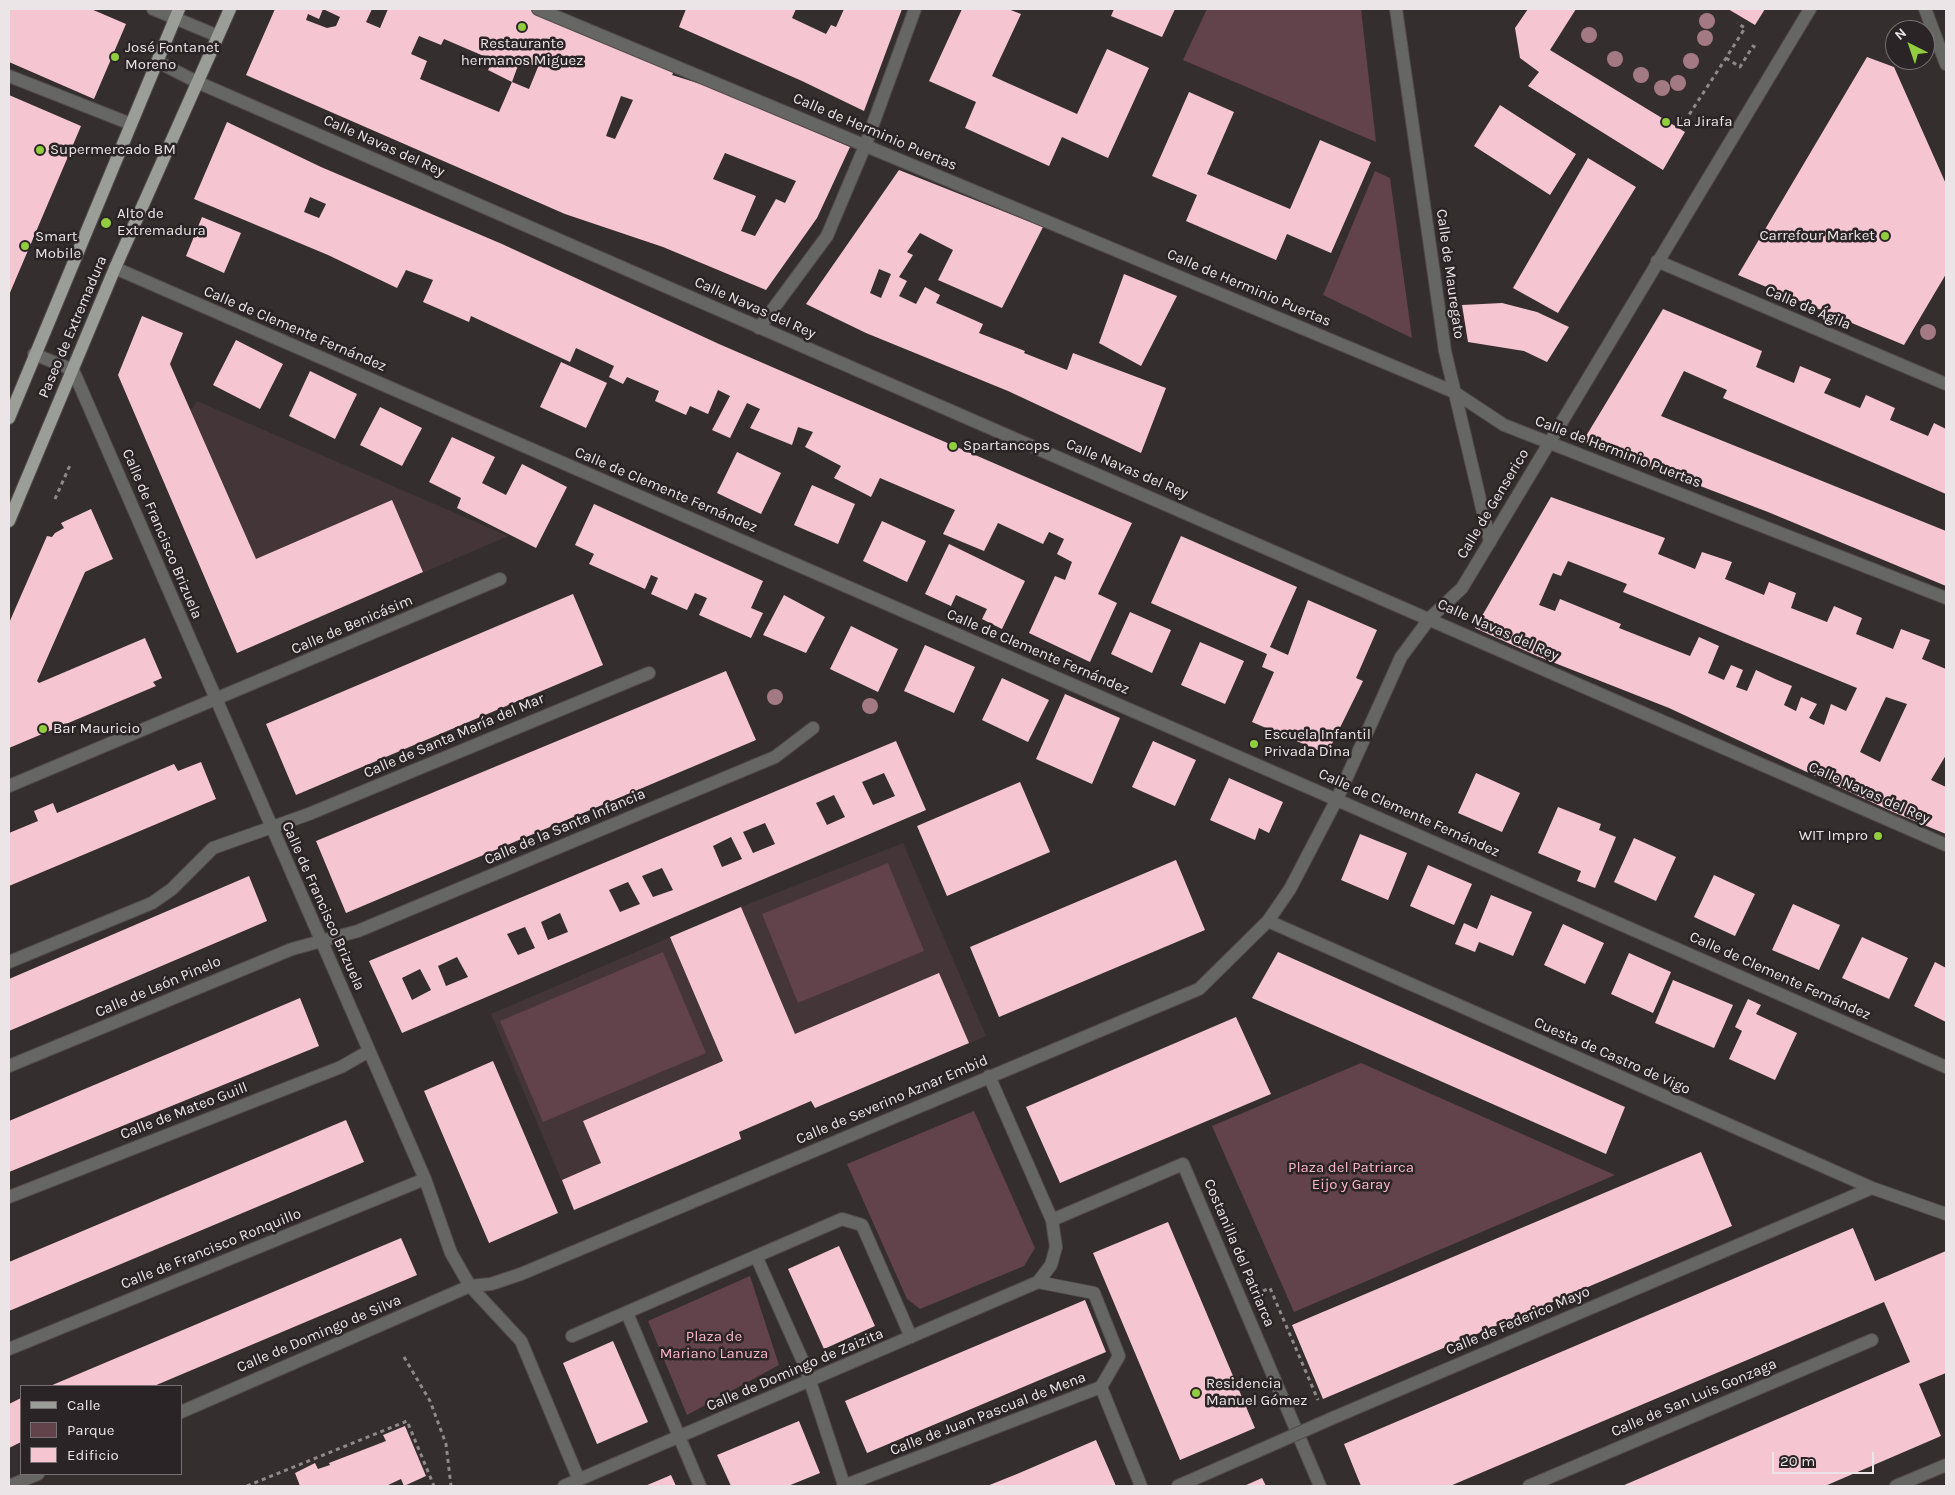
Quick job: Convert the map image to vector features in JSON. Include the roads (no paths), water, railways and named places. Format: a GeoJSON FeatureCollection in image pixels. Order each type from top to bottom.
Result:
{"type":"FeatureCollection","features":[{"type":"Feature","properties":{"kind":"main road","name":"Paseo de Extremadura"},"geometry":{"type":"LineString","coordinates":[[9,520],[115,268],[230,9]]}},
{"type":"Feature","properties":{"kind":"main road","name":"Paseo de Extremadura"},"geometry":{"type":"LineString","coordinates":[[9,418],[177,14]]}},
{"type":"Feature","properties":{"kind":"street"},"geometry":{"type":"LineString","coordinates":[[153,9],[177,14],[218,36]]}},
{"type":"Feature","properties":{"kind":"street","name":"Calle de Herminio Puertas"},"geometry":{"type":"LineString","coordinates":[[538,9],[1454,392],[1504,425],[1946,598]]}},
{"type":"Feature","properties":{"kind":"street"},"geometry":{"type":"LineString","coordinates":[[759,328],[827,236],[865,146],[915,9]]}},
{"type":"Feature","properties":{"kind":"street","name":"Calle de Mauregato"},"geometry":{"type":"LineString","coordinates":[[1396,9],[1445,351],[1490,542]]}},
{"type":"Feature","properties":{"kind":"street","name":"Calle de Genserico"},"geometry":{"type":"LineString","coordinates":[[1290,889],[1337,799],[1401,657],[1430,618],[1462,588],[1657,260],[1810,9]]}},
{"type":"Feature","properties":{"kind":"street"},"geometry":{"type":"LineString","coordinates":[[1925,9],[1946,64]]}},
{"type":"Feature","properties":{"kind":"street","name":"Calle Navas del Rey"},"geometry":{"type":"LineString","coordinates":[[158,62],[197,82],[759,328],[1430,618],[1946,844]]}},
{"type":"Feature","properties":{"kind":"street"},"geometry":{"type":"LineString","coordinates":[[9,76],[131,124]]}},
{"type":"Feature","properties":{"kind":"street","name":"Calle de Ágila"},"geometry":{"type":"LineString","coordinates":[[1657,260],[1946,384]]}},
{"type":"Feature","properties":{"kind":"street","name":"Calle de Clemente Fernández"},"geometry":{"type":"LineString","coordinates":[[115,268],[1337,799],[1946,1067]]}},
{"type":"Feature","properties":{"kind":"street"},"geometry":{"type":"LineString","coordinates":[[34,354],[73,370]]}},
{"type":"Feature","properties":{"kind":"street","name":"Calle de Francisco Brizuela"},"geometry":{"type":"LineString","coordinates":[[73,370],[425,1179],[451,1253],[470,1286],[521,1341],[578,1480]]}},
{"type":"Feature","properties":{"kind":"street","name":"Calle de Benicásim"},"geometry":{"type":"LineString","coordinates":[[9,786],[500,580]]}},
{"type":"Feature","properties":{"kind":"street","name":"Calle de Santa María del Mar"},"geometry":{"type":"LineString","coordinates":[[9,962],[152,903],[172,889],[213,848],[309,814],[649,673]]}},
{"type":"Feature","properties":{"kind":"street","name":"Calle de la Santa Infancia"},"geometry":{"type":"LineString","coordinates":[[322,943],[358,931],[775,757],[813,728]]}},
{"type":"Feature","properties":{"kind":"street","name":"Calle de Severino Aznar Embid"},"geometry":{"type":"LineString","coordinates":[[470,1286],[491,1284],[521,1274],[1199,989],[1268,921],[1290,889]]}},
{"type":"Feature","properties":{"kind":"street","name":"Cuesta de Castro de Vigo"},"geometry":{"type":"LineString","coordinates":[[1268,921],[1872,1188],[1946,1214]]}},
{"type":"Feature","properties":{"kind":"street","name":"Calle de León Pinelo"},"geometry":{"type":"LineString","coordinates":[[9,1066],[292,949],[322,943]]}},
{"type":"Feature","properties":{"kind":"street","name":"Calle de Mateo Guill"},"geometry":{"type":"LineString","coordinates":[[9,1197],[341,1067],[369,1051]]}},
{"type":"Feature","properties":{"kind":"street"},"geometry":{"type":"LineString","coordinates":[[989,1076],[1052,1220],[1056,1247],[1051,1266],[1038,1282],[1094,1293],[1119,1356],[1101,1387]]}},
{"type":"Feature","properties":{"kind":"street","name":"Costanilla del Patriarca"},"geometry":{"type":"LineString","coordinates":[[1052,1220],[1183,1164],[1320,1486]]}},
{"type":"Feature","properties":{"kind":"street","name":"Calle de Francisco Ronquillo"},"geometry":{"type":"LineString","coordinates":[[9,1349],[425,1179]]}},
{"type":"Feature","properties":{"kind":"street","name":"Calle de Federico Mayo"},"geometry":{"type":"LineString","coordinates":[[1178,1486],[1872,1188]]}},
{"type":"Feature","properties":{"kind":"street"},"geometry":{"type":"LineString","coordinates":[[572,1336],[842,1219],[862,1224],[911,1337]]}},
{"type":"Feature","properties":{"kind":"street"},"geometry":{"type":"LineString","coordinates":[[756,1256],[802,1360],[844,1486]]}},
{"type":"Feature","properties":{"kind":"street","name":"Calle de Domingo de Zaizita"},"geometry":{"type":"LineString","coordinates":[[564,1486],[1038,1282]]}},
{"type":"Feature","properties":{"kind":"street","name":"Calle de Domingo de Silva"},"geometry":{"type":"LineString","coordinates":[[182,1412],[470,1286]]}},
{"type":"Feature","properties":{"kind":"street"},"geometry":{"type":"LineString","coordinates":[[627,1312],[700,1486]]}},
{"type":"Feature","properties":{"kind":"street","name":"Calle de San Luis Gonzaga"},"geometry":{"type":"LineString","coordinates":[[1529,1486],[1872,1340]]}},
{"type":"Feature","properties":{"kind":"street","name":"Calle de Juan Pascual de Mena"},"geometry":{"type":"LineString","coordinates":[[844,1486],[1101,1387],[1141,1486]]}},
{"type":"Feature","properties":{"kind":"street"},"geometry":{"type":"LineString","coordinates":[[1896,1486],[1946,1465]]}},
{"type":"Feature","properties":{"kind":"street"},"geometry":{"type":"LineString","coordinates":[[9,1486],[36,1475]]}},
{"type":"Feature","properties":{"kind":"place","name":"Restaurante hermanos Miguez"},"geometry":{"type":"Point","coordinates":[522,27]}},
{"type":"Feature","properties":{"kind":"place","name":"José Fontanet Moreno"},"geometry":{"type":"Point","coordinates":[115,57]}},
{"type":"Feature","properties":{"kind":"place","name":"La Jirafa"},"geometry":{"type":"Point","coordinates":[1666,122]}},
{"type":"Feature","properties":{"kind":"place","name":"Supermercado BM"},"geometry":{"type":"Point","coordinates":[40,150]}},
{"type":"Feature","properties":{"kind":"place","name":"Alto de Extremadura"},"geometry":{"type":"Point","coordinates":[106,223]}},
{"type":"Feature","properties":{"kind":"place","name":"Carrefour Market"},"geometry":{"type":"Point","coordinates":[1885,236]}},
{"type":"Feature","properties":{"kind":"place","name":"Smart Mobile"},"geometry":{"type":"Point","coordinates":[25,246]}},
{"type":"Feature","properties":{"kind":"place","name":"Spartancops"},"geometry":{"type":"Point","coordinates":[953,446]}},
{"type":"Feature","properties":{"kind":"place","name":"Bar Mauricio"},"geometry":{"type":"Point","coordinates":[43,729]}},
{"type":"Feature","properties":{"kind":"place","name":"Escuela Infantil Privada Dina"},"geometry":{"type":"Point","coordinates":[1254,744]}},
{"type":"Feature","properties":{"kind":"place","name":"WIT Impro"},"geometry":{"type":"Point","coordinates":[1878,836]}},
{"type":"Feature","properties":{"kind":"place","name":"Residencia Manuel Gómez"},"geometry":{"type":"Point","coordinates":[1196,1393]}},
{"type":"Feature","properties":{"kind":"park label","name":"Plaza del Patriarca Eijo y Garay"},"geometry":{"type":"Point","coordinates":[1351,1176]}},
{"type":"Feature","properties":{"kind":"park label","name":"Plaza de Mariano Lanuza"},"geometry":{"type":"Point","coordinates":[714,1346]}}]}
